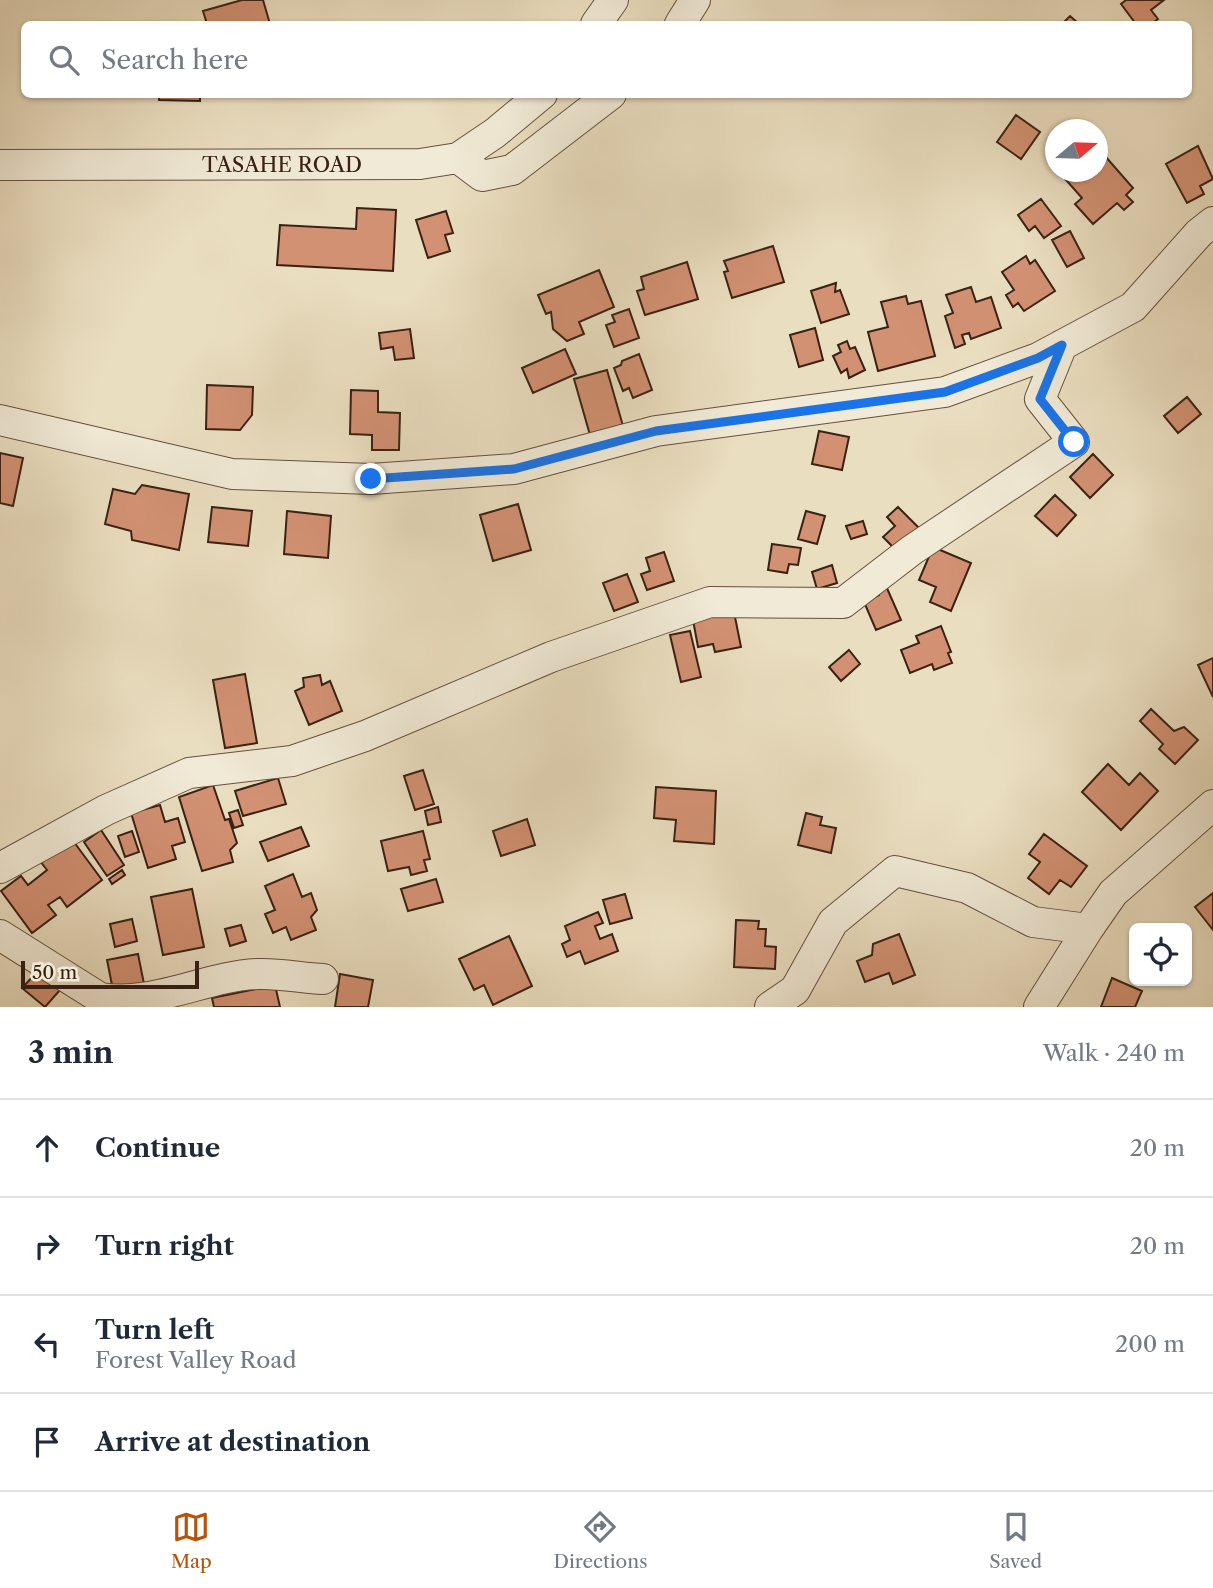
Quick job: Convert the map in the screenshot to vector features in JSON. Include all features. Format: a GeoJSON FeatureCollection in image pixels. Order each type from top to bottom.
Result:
{"type":"FeatureCollection","features":[{"type":"Feature","properties":{"kind":"street"},"geometry":{"type":"LineString","coordinates":[[598,21],[613,0]]}},
{"type":"Feature","properties":{"kind":"street"},"geometry":{"type":"LineString","coordinates":[[682,21],[695,0]]}},
{"type":"Feature","properties":{"kind":"street","name":"TASAHE ROAD"},"geometry":{"type":"LineString","coordinates":[[0,165],[420,164],[458,158],[495,133],[537,98]]}},
{"type":"Feature","properties":{"kind":"street"},"geometry":{"type":"LineString","coordinates":[[458,158],[482,176],[512,170],[606,98]]}},
{"type":"Feature","properties":{"kind":"street"},"geometry":{"type":"LineString","coordinates":[[0,420],[232,474],[371,479],[514,469],[656,431],[945,392],[1038,358],[1133,307],[1199,233],[1213,222]]}},
{"type":"Feature","properties":{"kind":"street"},"geometry":{"type":"LineString","coordinates":[[0,868],[106,810],[190,773],[304,757],[365,736],[551,657],[710,602],[843,603],[912,550],[1074,442],[1040,399],[1062,345]]}},
{"type":"Feature","properties":{"kind":"street"},"geometry":{"type":"LineString","coordinates":[[1039,1007],[1113,893],[1213,805]]}},
{"type":"Feature","properties":{"kind":"street"},"geometry":{"type":"LineString","coordinates":[[770,1007],[795,990],[833,922],[895,871],[967,888],[1033,922],[1088,929]]}},
{"type":"Feature","properties":{"kind":"street"},"geometry":{"type":"LineString","coordinates":[[0,935],[100,998],[116,1003],[146,1001],[257,974],[323,979]]}},
{"type":"Feature","properties":{"kind":"building"},"geometry":{"type":"Polygon","coordinates":[[[242,0],[263,0],[269,21],[206,21],[203,11],[242,0]]]}},
{"type":"Feature","properties":{"kind":"building"},"geometry":{"type":"Polygon","coordinates":[[[1126,0],[1164,0],[1151,10],[1158,19],[1155,21],[1134,21],[1121,4],[1126,0]]]}},
{"type":"Feature","properties":{"kind":"building"},"geometry":{"type":"Polygon","coordinates":[[[159,98],[200,98],[200,101],[159,98]]]}},
{"type":"Feature","properties":{"kind":"building"},"geometry":{"type":"Polygon","coordinates":[[[1016,115],[1040,132],[1021,159],[997,142],[1016,115]]]}},
{"type":"Feature","properties":{"kind":"building"},"geometry":{"type":"Polygon","coordinates":[[[1198,146],[1213,179],[1200,186],[1204,194],[1187,203],[1166,164],[1198,146]]]}},
{"type":"Feature","properties":{"kind":"building"},"geometry":{"type":"Polygon","coordinates":[[[1108,159],[1133,188],[1126,195],[1133,202],[1124,210],[1117,203],[1093,224],[1075,204],[1082,198],[1068,182],[1108,182],[1108,159]]]}},
{"type":"Feature","properties":{"kind":"building"},"geometry":{"type":"Polygon","coordinates":[[[1041,199],[1061,226],[1044,238],[1035,226],[1029,231],[1018,215],[1041,199]]]}},
{"type":"Feature","properties":{"kind":"building"},"geometry":{"type":"Polygon","coordinates":[[[357,208],[396,210],[393,271],[277,265],[280,225],[356,229],[357,208]]]}},
{"type":"Feature","properties":{"kind":"building"},"geometry":{"type":"Polygon","coordinates":[[[446,211],[453,233],[445,235],[450,251],[428,258],[416,220],[446,211]]]}},
{"type":"Feature","properties":{"kind":"building"},"geometry":{"type":"Polygon","coordinates":[[[1070,231],[1084,258],[1067,267],[1052,240],[1070,231]]]}},
{"type":"Feature","properties":{"kind":"building"},"geometry":{"type":"Polygon","coordinates":[[[773,246],[784,282],[732,298],[724,272],[728,271],[724,261],[773,246]]]}},
{"type":"Feature","properties":{"kind":"building"},"geometry":{"type":"Polygon","coordinates":[[[1026,256],[1030,264],[1035,260],[1055,291],[1024,311],[1018,303],[1013,307],[1006,295],[1014,290],[1002,272],[1026,256]]]}},
{"type":"Feature","properties":{"kind":"building"},"geometry":{"type":"Polygon","coordinates":[[[687,262],[698,299],[645,315],[637,291],[644,289],[641,277],[687,262]]]}},
{"type":"Feature","properties":{"kind":"building"},"geometry":{"type":"Polygon","coordinates":[[[599,270],[614,307],[579,322],[584,334],[567,341],[553,329],[551,312],[546,314],[538,295],[599,270]]]}},
{"type":"Feature","properties":{"kind":"building"},"geometry":{"type":"Polygon","coordinates":[[[836,283],[835,292],[840,290],[849,314],[821,323],[811,291],[836,283]]]}},
{"type":"Feature","properties":{"kind":"building"},"geometry":{"type":"Polygon","coordinates":[[[971,287],[976,302],[991,297],[1001,328],[971,339],[969,333],[962,335],[965,344],[955,348],[945,316],[953,313],[946,295],[971,287]]]}},
{"type":"Feature","properties":{"kind":"building"},"geometry":{"type":"Polygon","coordinates":[[[906,296],[908,304],[921,301],[935,356],[878,371],[868,332],[888,327],[881,302],[906,296]]]}},
{"type":"Feature","properties":{"kind":"building"},"geometry":{"type":"Polygon","coordinates":[[[629,309],[639,338],[614,347],[606,325],[615,322],[612,315],[629,309]]]}},
{"type":"Feature","properties":{"kind":"building"},"geometry":{"type":"Polygon","coordinates":[[[815,328],[823,360],[799,367],[790,335],[815,328]]]}},
{"type":"Feature","properties":{"kind":"building"},"geometry":{"type":"Polygon","coordinates":[[[410,329],[414,358],[395,360],[393,347],[381,349],[379,333],[410,329]]]}},
{"type":"Feature","properties":{"kind":"building"},"geometry":{"type":"Polygon","coordinates":[[[847,341],[850,349],[855,347],[865,370],[849,378],[847,369],[841,373],[833,356],[841,352],[838,345],[847,341]]]}},
{"type":"Feature","properties":{"kind":"building"},"geometry":{"type":"Polygon","coordinates":[[[565,349],[576,374],[533,393],[522,368],[565,349]]]}},
{"type":"Feature","properties":{"kind":"building"},"geometry":{"type":"Polygon","coordinates":[[[639,354],[652,390],[633,398],[629,388],[623,391],[614,368],[621,365],[622,361],[639,354]]]}},
{"type":"Feature","properties":{"kind":"building"},"geometry":{"type":"Polygon","coordinates":[[[607,370],[625,433],[592,442],[574,379],[607,370]]]}},
{"type":"Feature","properties":{"kind":"building"},"geometry":{"type":"Polygon","coordinates":[[[207,385],[253,387],[252,415],[240,430],[206,429],[207,385]]]}},
{"type":"Feature","properties":{"kind":"building"},"geometry":{"type":"Polygon","coordinates":[[[351,390],[378,391],[378,412],[400,413],[399,450],[372,450],[372,435],[350,434],[351,390]]]}},
{"type":"Feature","properties":{"kind":"building"},"geometry":{"type":"Polygon","coordinates":[[[1187,397],[1201,414],[1178,433],[1164,416],[1187,397]]]}},
{"type":"Feature","properties":{"kind":"building"},"geometry":{"type":"Polygon","coordinates":[[[819,431],[849,437],[842,470],[812,464],[819,431]]]}},
{"type":"Feature","properties":{"kind":"building"},"geometry":{"type":"Polygon","coordinates":[[[0,453],[23,458],[13,506],[0,503],[0,453]]]}},
{"type":"Feature","properties":{"kind":"building"},"geometry":{"type":"Polygon","coordinates":[[[1093,454],[1113,475],[1090,498],[1070,477],[1093,454]]]}},
{"type":"Feature","properties":{"kind":"building"},"geometry":{"type":"Polygon","coordinates":[[[142,485],[189,494],[179,550],[132,540],[131,531],[105,524],[113,489],[135,494],[142,485]]]}},
{"type":"Feature","properties":{"kind":"building"},"geometry":{"type":"Polygon","coordinates":[[[1055,495],[1076,515],[1057,536],[1035,516],[1055,495]]]}},
{"type":"Feature","properties":{"kind":"building"},"geometry":{"type":"Polygon","coordinates":[[[518,504],[531,550],[493,561],[480,515],[518,504]]]}},
{"type":"Feature","properties":{"kind":"building"},"geometry":{"type":"Polygon","coordinates":[[[212,507],[252,511],[248,546],[208,542],[212,507]]]}},
{"type":"Feature","properties":{"kind":"building"},"geometry":{"type":"Polygon","coordinates":[[[898,507],[921,530],[898,552],[883,537],[895,526],[887,517],[898,507]]]}},
{"type":"Feature","properties":{"kind":"building"},"geometry":{"type":"Polygon","coordinates":[[[287,511],[331,516],[328,558],[284,554],[287,511]]]}},
{"type":"Feature","properties":{"kind":"building"},"geometry":{"type":"Polygon","coordinates":[[[806,511],[825,516],[817,544],[798,539],[806,511]]]}},
{"type":"Feature","properties":{"kind":"building"},"geometry":{"type":"Polygon","coordinates":[[[863,521],[867,534],[851,539],[846,526],[863,521]]]}},
{"type":"Feature","properties":{"kind":"building"},"geometry":{"type":"Polygon","coordinates":[[[772,544],[801,548],[798,565],[789,564],[787,573],[768,570],[772,544]]]}},
{"type":"Feature","properties":{"kind":"building"},"geometry":{"type":"Polygon","coordinates":[[[933,547],[971,563],[951,611],[930,602],[936,587],[919,580],[933,547]]]}},
{"type":"Feature","properties":{"kind":"building"},"geometry":{"type":"Polygon","coordinates":[[[664,552],[674,581],[647,590],[641,574],[650,571],[646,558],[664,552]]]}},
{"type":"Feature","properties":{"kind":"building"},"geometry":{"type":"Polygon","coordinates":[[[832,565],[837,583],[817,589],[812,572],[832,565]]]}},
{"type":"Feature","properties":{"kind":"building"},"geometry":{"type":"Polygon","coordinates":[[[627,574],[638,602],[614,611],[603,583],[627,574]]]}},
{"type":"Feature","properties":{"kind":"building"},"geometry":{"type":"Polygon","coordinates":[[[886,586],[901,620],[876,630],[864,602],[879,595],[879,589],[886,586]]]}},
{"type":"Feature","properties":{"kind":"building"},"geometry":{"type":"Polygon","coordinates":[[[734,612],[741,647],[715,652],[713,644],[698,647],[693,620],[734,612]]]}},
{"type":"Feature","properties":{"kind":"building"},"geometry":{"type":"Polygon","coordinates":[[[941,626],[951,652],[948,653],[952,663],[934,670],[932,664],[910,673],[901,650],[919,643],[916,636],[941,626]]]}},
{"type":"Feature","properties":{"kind":"building"},"geometry":{"type":"Polygon","coordinates":[[[690,631],[701,677],[681,682],[670,635],[690,631]]]}},
{"type":"Feature","properties":{"kind":"building"},"geometry":{"type":"Polygon","coordinates":[[[849,650],[860,664],[841,681],[829,667],[849,650]]]}},
{"type":"Feature","properties":{"kind":"building"},"geometry":{"type":"Polygon","coordinates":[[[1213,658],[1213,697],[1198,665],[1213,658]]]}},
{"type":"Feature","properties":{"kind":"building"},"geometry":{"type":"Polygon","coordinates":[[[245,674],[257,743],[225,748],[213,680],[245,674]]]}},
{"type":"Feature","properties":{"kind":"building"},"geometry":{"type":"Polygon","coordinates":[[[320,675],[322,685],[330,681],[342,711],[309,725],[295,691],[304,687],[303,678],[320,675]]]}},
{"type":"Feature","properties":{"kind":"building"},"geometry":{"type":"Polygon","coordinates":[[[1151,709],[1174,731],[1184,727],[1198,740],[1175,764],[1159,749],[1163,744],[1140,721],[1151,709]]]}},
{"type":"Feature","properties":{"kind":"building"},"geometry":{"type":"Polygon","coordinates":[[[1108,764],[1129,785],[1140,773],[1158,791],[1121,830],[1082,792],[1108,764]]]}},
{"type":"Feature","properties":{"kind":"building"},"geometry":{"type":"Polygon","coordinates":[[[423,770],[434,804],[415,810],[404,776],[423,770]]]}},
{"type":"Feature","properties":{"kind":"building"},"geometry":{"type":"Polygon","coordinates":[[[278,778],[286,804],[243,816],[235,791],[278,778]]]}},
{"type":"Feature","properties":{"kind":"building"},"geometry":{"type":"Polygon","coordinates":[[[213,785],[225,820],[229,819],[237,843],[230,850],[233,862],[202,871],[179,797],[213,785]]]}},
{"type":"Feature","properties":{"kind":"building"},"geometry":{"type":"Polygon","coordinates":[[[656,787],[716,791],[714,844],[674,841],[676,820],[654,818],[656,787]]]}},
{"type":"Feature","properties":{"kind":"building"},"geometry":{"type":"Polygon","coordinates":[[[160,805],[165,822],[178,818],[185,842],[172,846],[176,859],[148,868],[131,813],[160,805]]]}},
{"type":"Feature","properties":{"kind":"building"},"geometry":{"type":"Polygon","coordinates":[[[438,807],[441,822],[428,825],[425,811],[438,807]]]}},
{"type":"Feature","properties":{"kind":"building"},"geometry":{"type":"Polygon","coordinates":[[[238,810],[243,825],[234,828],[229,813],[238,810]]]}},
{"type":"Feature","properties":{"kind":"building"},"geometry":{"type":"Polygon","coordinates":[[[806,813],[822,817],[820,825],[836,828],[831,853],[798,845],[806,813]]]}},
{"type":"Feature","properties":{"kind":"building"},"geometry":{"type":"Polygon","coordinates":[[[527,819],[535,845],[501,856],[493,831],[527,819]]]}},
{"type":"Feature","properties":{"kind":"building"},"geometry":{"type":"Polygon","coordinates":[[[301,827],[309,846],[268,861],[260,842],[301,827]]]}},
{"type":"Feature","properties":{"kind":"building"},"geometry":{"type":"Polygon","coordinates":[[[101,830],[124,865],[107,876],[84,842],[101,830]]]}},
{"type":"Feature","properties":{"kind":"building"},"geometry":{"type":"Polygon","coordinates":[[[132,831],[139,852],[125,857],[118,836],[132,831]]]}},
{"type":"Feature","properties":{"kind":"building"},"geometry":{"type":"Polygon","coordinates":[[[423,831],[430,859],[424,860],[427,871],[411,875],[409,867],[388,871],[381,841],[423,831]]]}},
{"type":"Feature","properties":{"kind":"building"},"geometry":{"type":"Polygon","coordinates":[[[1044,834],[1087,866],[1071,887],[1060,880],[1049,894],[1028,878],[1040,862],[1029,854],[1044,834]]]}},
{"type":"Feature","properties":{"kind":"building"},"geometry":{"type":"Polygon","coordinates":[[[71,838],[102,880],[67,907],[60,897],[48,905],[56,915],[32,933],[1,891],[21,876],[28,885],[47,870],[40,861],[71,838]]]}},
{"type":"Feature","properties":{"kind":"building"},"geometry":{"type":"Polygon","coordinates":[[[122,870],[125,875],[112,884],[109,879],[122,870]]]}},
{"type":"Feature","properties":{"kind":"building"},"geometry":{"type":"Polygon","coordinates":[[[293,874],[302,897],[311,893],[317,910],[311,917],[316,930],[291,940],[286,927],[273,933],[265,914],[275,910],[265,886],[293,874]]]}},
{"type":"Feature","properties":{"kind":"building"},"geometry":{"type":"Polygon","coordinates":[[[436,879],[443,902],[408,911],[401,889],[436,879]]]}},
{"type":"Feature","properties":{"kind":"building"},"geometry":{"type":"Polygon","coordinates":[[[192,889],[204,947],[163,955],[151,897],[192,889]]]}},
{"type":"Feature","properties":{"kind":"building"},"geometry":{"type":"Polygon","coordinates":[[[1213,893],[1213,930],[1195,907],[1213,893]]]}},
{"type":"Feature","properties":{"kind":"building"},"geometry":{"type":"Polygon","coordinates":[[[625,894],[632,918],[610,924],[603,900],[625,894]]]}},
{"type":"Feature","properties":{"kind":"building"},"geometry":{"type":"Polygon","coordinates":[[[598,912],[603,923],[595,926],[600,939],[612,934],[618,951],[585,964],[580,951],[567,957],[562,944],[570,940],[565,926],[598,912]]]}},
{"type":"Feature","properties":{"kind":"building"},"geometry":{"type":"Polygon","coordinates":[[[132,919],[137,941],[115,947],[110,924],[132,919]]]}},
{"type":"Feature","properties":{"kind":"building"},"geometry":{"type":"Polygon","coordinates":[[[736,920],[759,921],[758,929],[766,929],[765,946],[776,947],[775,969],[734,967],[736,920]]]}},
{"type":"Feature","properties":{"kind":"building"},"geometry":{"type":"Polygon","coordinates":[[[241,925],[246,941],[230,946],[225,929],[241,925]]]}},
{"type":"Feature","properties":{"kind":"building"},"geometry":{"type":"Polygon","coordinates":[[[899,934],[915,975],[893,984],[889,973],[865,982],[857,961],[872,955],[873,944],[899,934]]]}},
{"type":"Feature","properties":{"kind":"building"},"geometry":{"type":"Polygon","coordinates":[[[509,936],[532,986],[493,1005],[484,985],[474,990],[459,959],[509,936]]]}},
{"type":"Feature","properties":{"kind":"building"},"geometry":{"type":"Polygon","coordinates":[[[138,954],[144,984],[113,990],[107,960],[138,954]]]}},
{"type":"Feature","properties":{"kind":"building"},"geometry":{"type":"Polygon","coordinates":[[[38,971],[60,990],[45,1007],[22,988],[38,971]]]}},
{"type":"Feature","properties":{"kind":"building"},"geometry":{"type":"Polygon","coordinates":[[[340,974],[373,980],[368,1007],[335,1007],[340,974]]]}},
{"type":"Feature","properties":{"kind":"building"},"geometry":{"type":"Polygon","coordinates":[[[1112,978],[1142,991],[1135,1007],[1101,1007],[1112,978]]]}},
{"type":"Feature","properties":{"kind":"building"},"geometry":{"type":"Polygon","coordinates":[[[275,985],[280,1007],[214,1007],[212,998],[275,985]]]}},
{"type":"Feature","properties":{"kind":"route"},"geometry":{"type":"LineString","coordinates":[[371,479],[514,469],[656,431],[945,392],[1038,358],[1062,345],[1040,399],[1074,442]]}}]}
